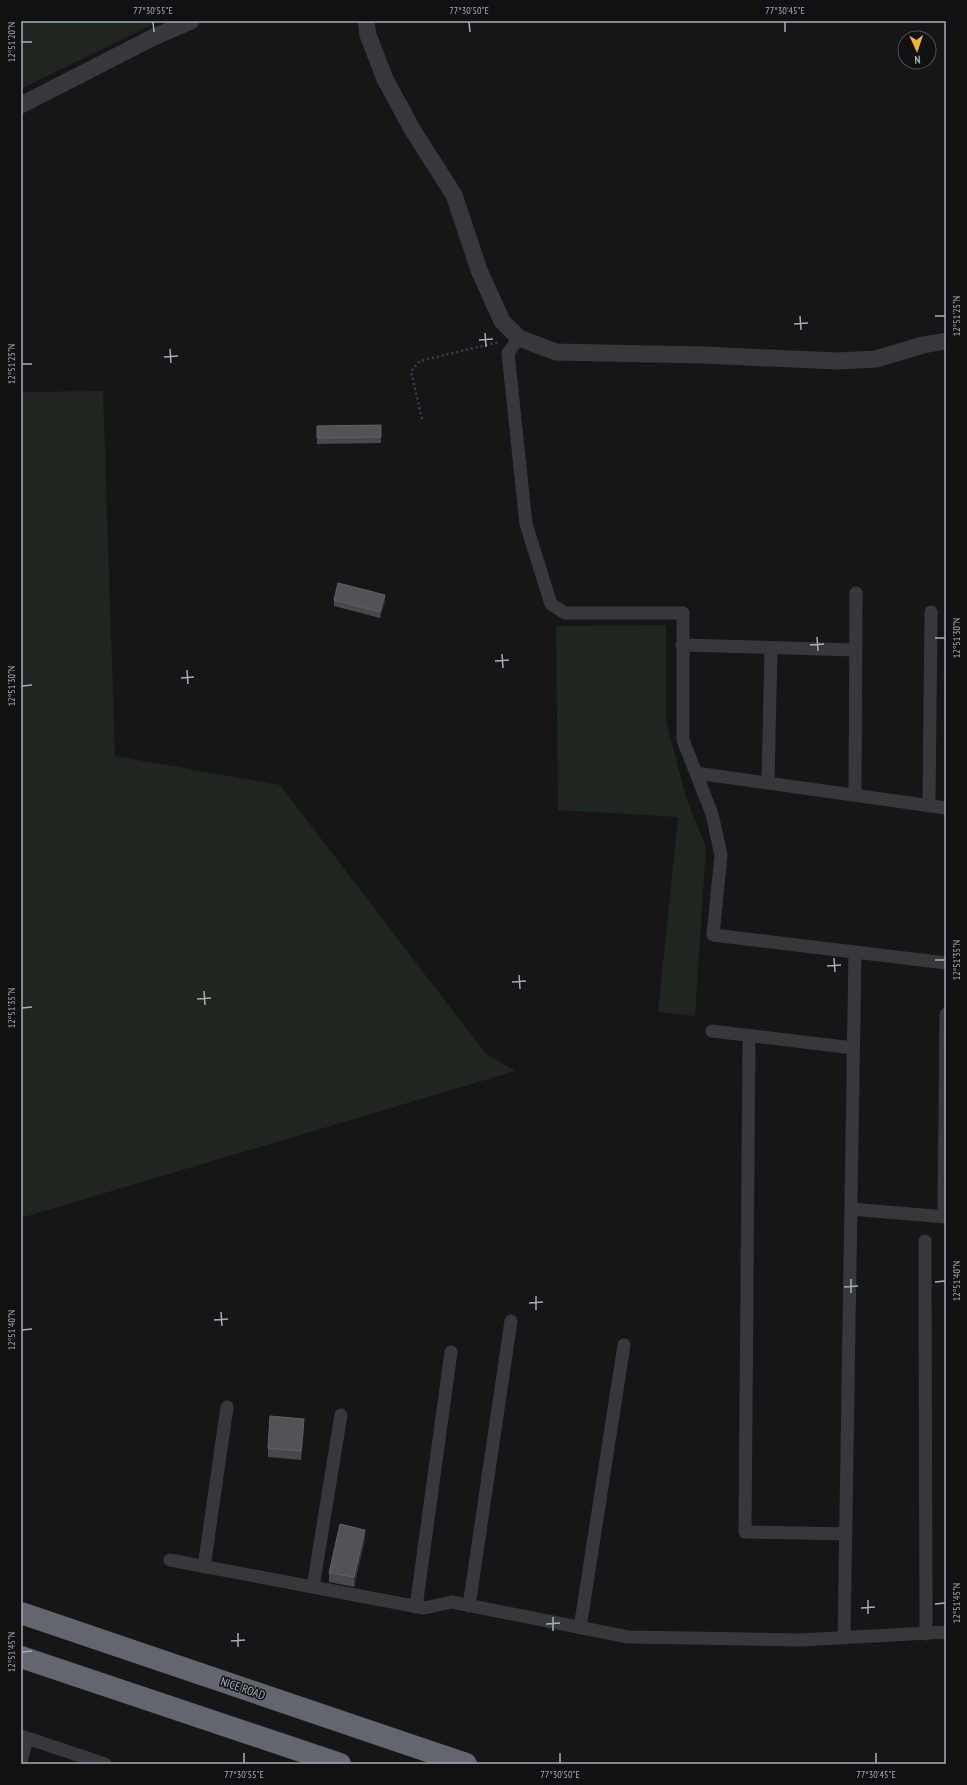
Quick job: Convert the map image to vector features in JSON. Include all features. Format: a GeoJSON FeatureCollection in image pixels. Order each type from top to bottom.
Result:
{"type":"FeatureCollection","features":[{"type":"Feature","properties":{"kind":"highway","name":"NICE ROAD"},"geometry":{"type":"LineString","coordinates":[[21,1613],[466,1764]]}},
{"type":"Feature","properties":{"kind":"highway"},"geometry":{"type":"LineString","coordinates":[[21,1656],[340,1764]]}},
{"type":"Feature","properties":{"kind":"street"},"geometry":{"type":"LineString","coordinates":[[21,105],[154,37],[191,21]]}},
{"type":"Feature","properties":{"kind":"street"},"geometry":{"type":"LineString","coordinates":[[366,21],[368,35],[385,79],[412,129],[454,195],[479,270],[502,321],[519,338],[556,352],[702,355],[838,361],[876,359],[922,345],[946,341]]}},
{"type":"Feature","properties":{"kind":"street"},"geometry":{"type":"LineString","coordinates":[[519,338],[508,353],[526,524],[551,604],[565,613],[682,613],[683,740],[712,814],[721,855],[713,934],[946,963]]}},
{"type":"Feature","properties":{"kind":"street"},"geometry":{"type":"LineString","coordinates":[[855,796],[856,593]]}},
{"type":"Feature","properties":{"kind":"street"},"geometry":{"type":"LineString","coordinates":[[929,806],[931,612]]}},
{"type":"Feature","properties":{"kind":"street"},"geometry":{"type":"LineString","coordinates":[[682,645],[856,650]]}},
{"type":"Feature","properties":{"kind":"street"},"geometry":{"type":"LineString","coordinates":[[768,783],[771,648]]}},
{"type":"Feature","properties":{"kind":"street"},"geometry":{"type":"LineString","coordinates":[[696,773],[946,808]]}},
{"type":"Feature","properties":{"kind":"street"},"geometry":{"type":"LineString","coordinates":[[844,1638],[855,952]]}},
{"type":"Feature","properties":{"kind":"street"},"geometry":{"type":"LineString","coordinates":[[851,1209],[945,1217],[946,1014]]}},
{"type":"Feature","properties":{"kind":"street"},"geometry":{"type":"LineString","coordinates":[[712,1031],[853,1048]]}},
{"type":"Feature","properties":{"kind":"street"},"geometry":{"type":"LineString","coordinates":[[750,1036],[745,1532],[846,1534]]}},
{"type":"Feature","properties":{"kind":"street"},"geometry":{"type":"LineString","coordinates":[[925,1241],[926,1634]]}},
{"type":"Feature","properties":{"kind":"street"},"geometry":{"type":"LineString","coordinates":[[469,1606],[511,1322]]}},
{"type":"Feature","properties":{"kind":"street"},"geometry":{"type":"LineString","coordinates":[[580,1628],[624,1345]]}},
{"type":"Feature","properties":{"kind":"street"},"geometry":{"type":"LineString","coordinates":[[416,1607],[451,1352]]}},
{"type":"Feature","properties":{"kind":"street"},"geometry":{"type":"LineString","coordinates":[[204,1567],[227,1407]]}},
{"type":"Feature","properties":{"kind":"street"},"geometry":{"type":"LineString","coordinates":[[313,1587],[341,1415]]}},
{"type":"Feature","properties":{"kind":"street"},"geometry":{"type":"LineString","coordinates":[[170,1560],[416,1607],[424,1608],[452,1602],[628,1637],[800,1640],[946,1632]]}},
{"type":"Feature","properties":{"kind":"street"},"geometry":{"type":"LineString","coordinates":[[21,1762],[24,1737],[106,1764]]}},
{"type":"Feature","properties":{"kind":"path"},"geometry":{"type":"LineString","coordinates":[[422,419],[411,371],[420,361],[519,338]]}},
{"type":"Feature","properties":{"kind":"shaded area"},"geometry":{"type":"Polygon","coordinates":[[[21,21],[159,21],[21,89],[21,21]]]}},
{"type":"Feature","properties":{"kind":"shaded area"},"geometry":{"type":"Polygon","coordinates":[[[103,391],[115,756],[280,785],[485,1053],[515,1071],[21,1218],[21,392],[103,391]]]}},
{"type":"Feature","properties":{"kind":"shaded area"},"geometry":{"type":"Polygon","coordinates":[[[666,625],[666,720],[686,798],[706,847],[695,1016],[658,1012],[678,817],[558,810],[556,626],[666,625]]]}},
{"type":"Feature","properties":{"kind":"building"},"geometry":{"type":"Polygon","coordinates":[[[381,425],[381,437],[317,438],[317,426],[381,425]]]}},
{"type":"Feature","properties":{"kind":"building"},"geometry":{"type":"Polygon","coordinates":[[[338,583],[385,595],[380,612],[334,600],[338,583]]]}},
{"type":"Feature","properties":{"kind":"building"},"geometry":{"type":"Polygon","coordinates":[[[270,1416],[304,1419],[301,1451],[268,1448],[270,1416]]]}},
{"type":"Feature","properties":{"kind":"building"},"geometry":{"type":"Polygon","coordinates":[[[340,1524],[365,1530],[354,1577],[329,1573],[340,1524]]]}}]}
